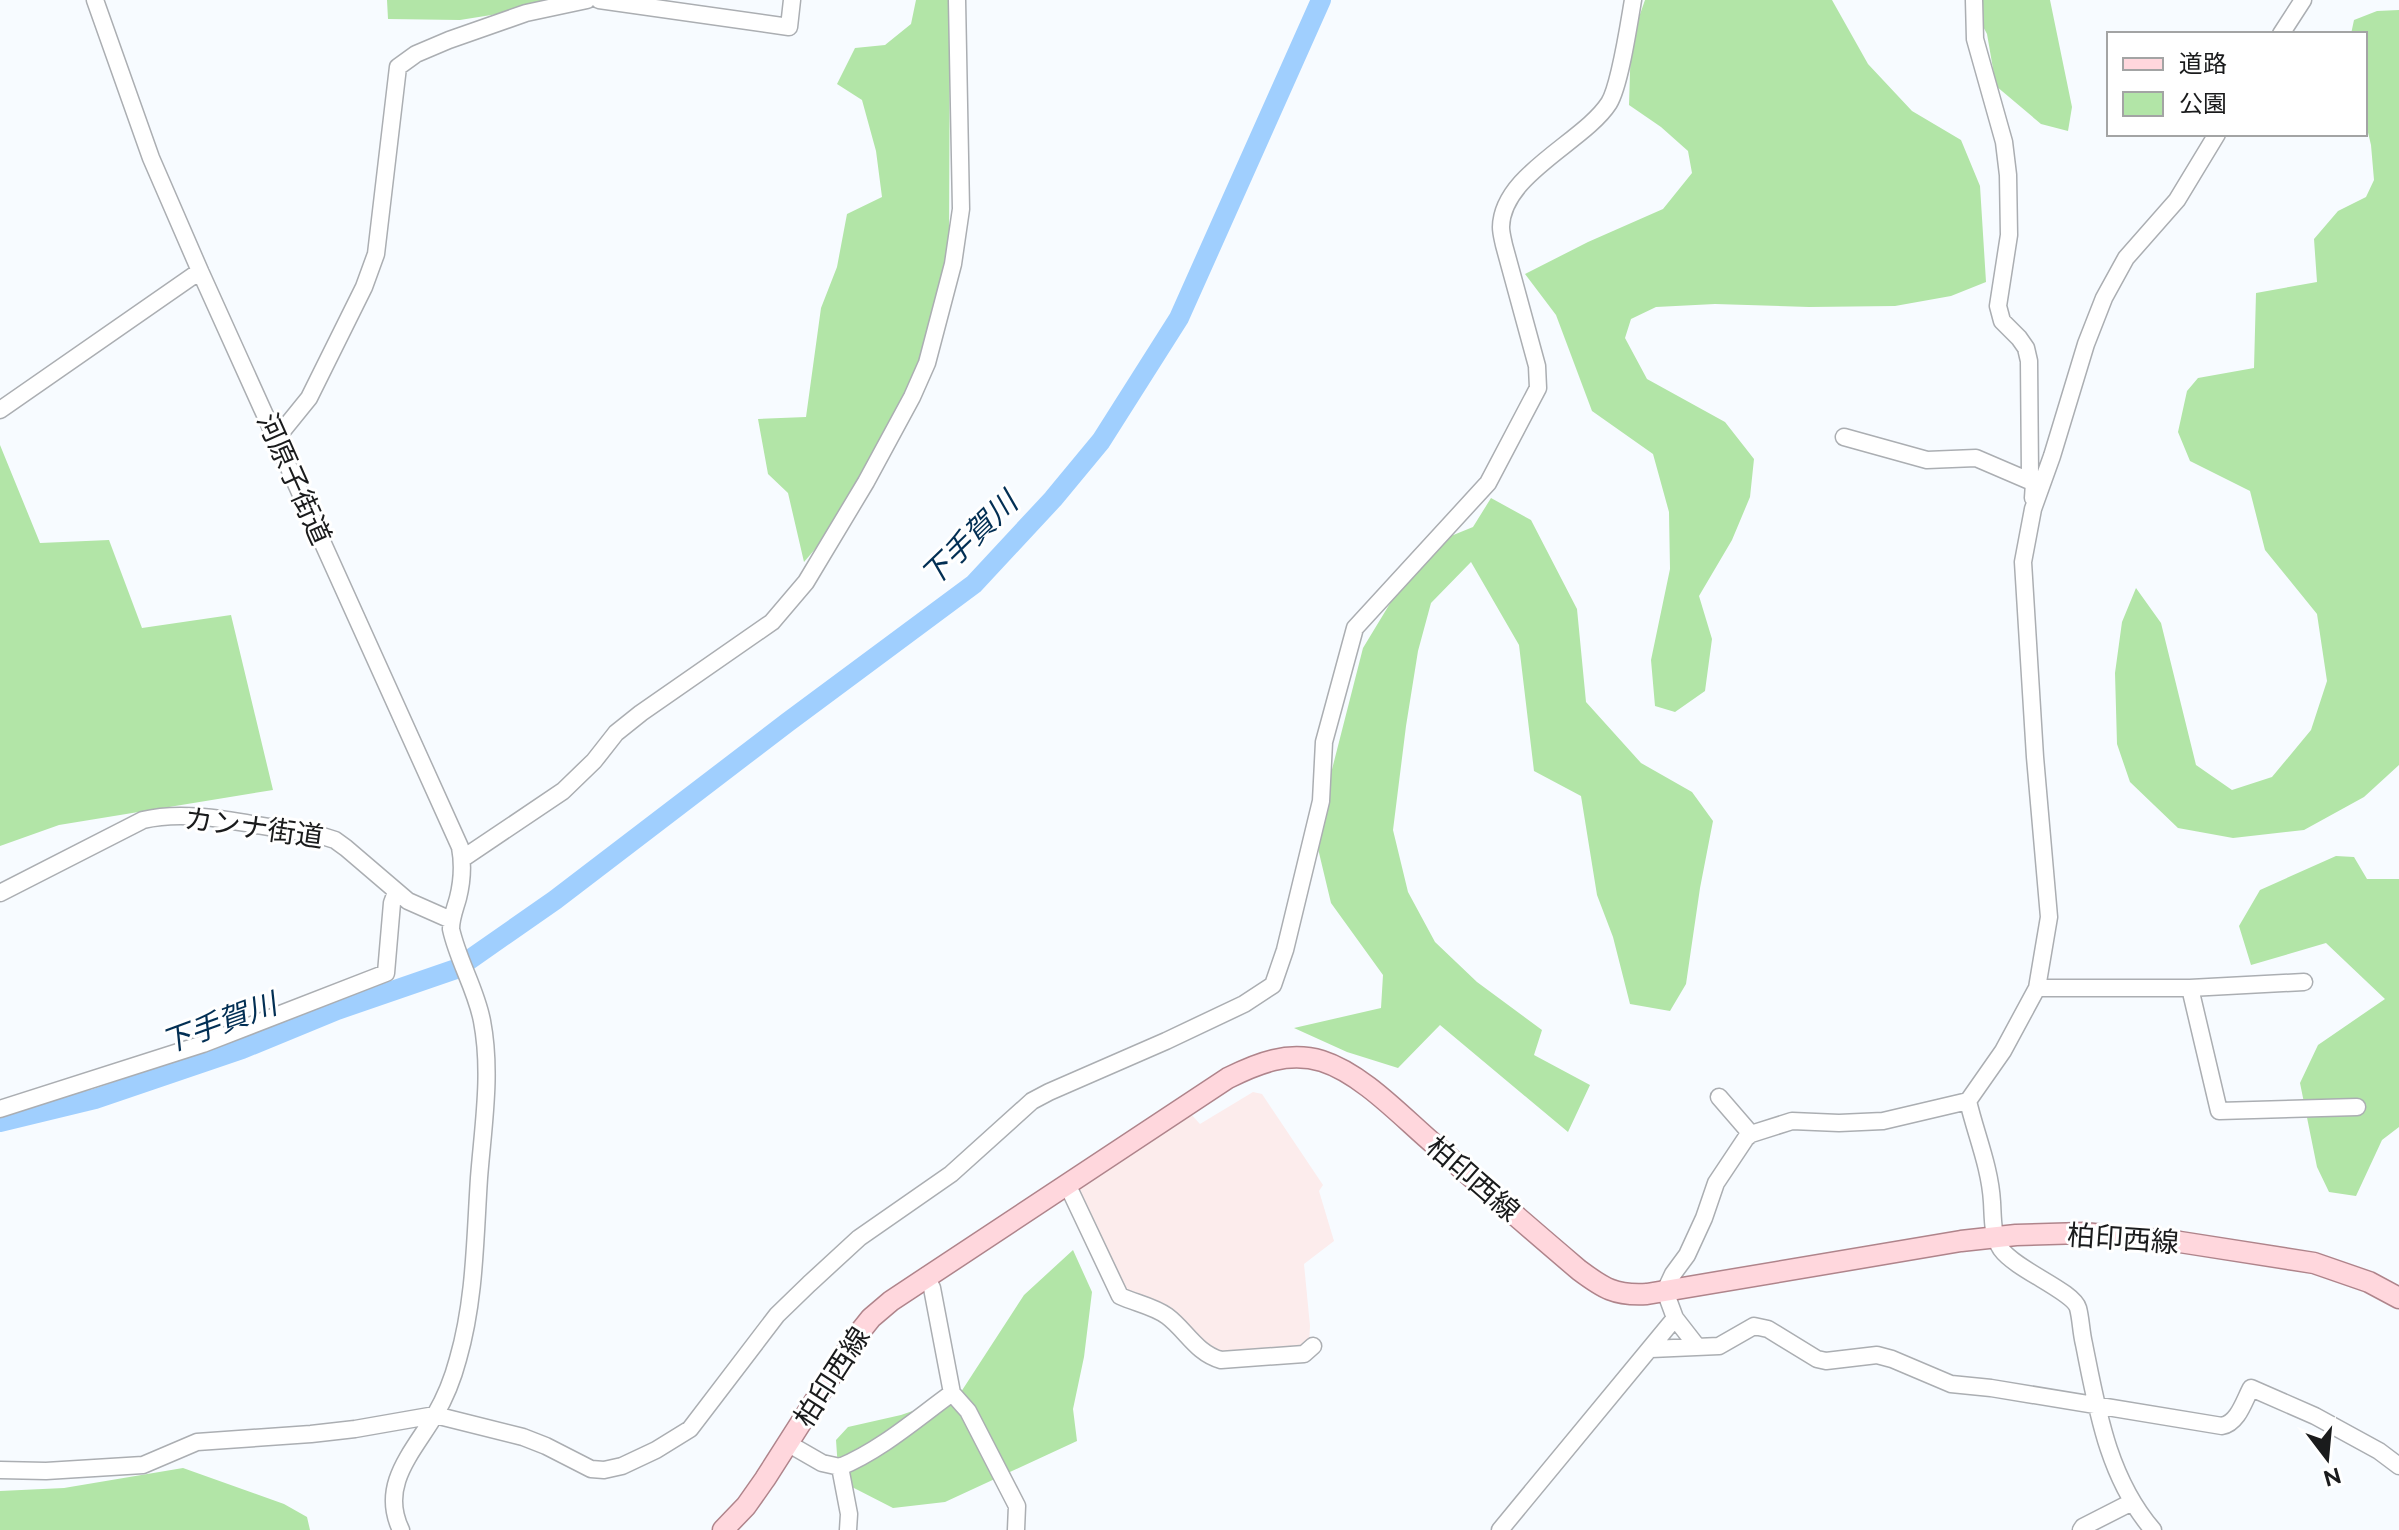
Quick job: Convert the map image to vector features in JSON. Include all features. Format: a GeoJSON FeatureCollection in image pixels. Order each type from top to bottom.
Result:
{"type":"FeatureCollection","features":[{"type":"Feature","properties":{"kind":"main road","name":"柏印西線"},"geometry":{"type":"LineString","coordinates":[[723,1530],[746,1506],[871,1318],[926,1276],[1228,1078],[1269,1060],[1304,1058],[1340,1069],[1369,1089],[1596,1284],[1612,1292],[1628,1295],[1665,1291],[1995,1237],[2083,1233],[2244,1250],[2314,1263],[2369,1282],[2399,1298]]}},
{"type":"Feature","properties":{"kind":"street","name":"河原子街道"},"geometry":{"type":"LineString","coordinates":[[95,0],[151,158],[460,847],[459,894],[451,920],[454,940],[482,1017],[487,1083],[469,1310],[457,1362],[445,1396],[399,1472],[394,1491],[394,1510],[401,1530]]}},
{"type":"Feature","properties":{"kind":"street"},"geometry":{"type":"LineString","coordinates":[[275,440],[309,398],[364,287],[376,254],[398,67],[416,54],[449,40],[526,13],[587,0]]}},
{"type":"Feature","properties":{"kind":"street"},"geometry":{"type":"LineString","coordinates":[[599,0],[789,27],[792,0]]}},
{"type":"Feature","properties":{"kind":"street"},"geometry":{"type":"LineString","coordinates":[[462,859],[563,791],[594,761],[616,733],[772,622],[806,582],[866,482],[927,363],[953,264],[961,209],[957,0]]}},
{"type":"Feature","properties":{"kind":"street"},"geometry":{"type":"LineString","coordinates":[[0,1470],[46,1471],[143,1465],[197,1442],[355,1429],[435,1415],[523,1437],[591,1469],[622,1466],[690,1429],[777,1315],[809,1284],[859,1238],[951,1174],[1032,1101],[1244,1004],[1273,985],[1285,950],[1321,801],[1324,742],[1355,628],[1488,483],[1538,388],[1537,366],[1504,245],[1501,226],[1506,207],[1526,177],[1595,119],[1612,99],[1633,0]]}},
{"type":"Feature","properties":{"kind":"street"},"geometry":{"type":"LineString","coordinates":[[1974,0],[1975,39],[2004,142],[2008,175],[2009,235],[1998,306],[2002,321],[2026,348],[2029,361],[2030,475],[2037,484]]}},
{"type":"Feature","properties":{"kind":"street"},"geometry":{"type":"LineString","coordinates":[[2282,32],[2303,0]]}},
{"type":"Feature","properties":{"kind":"street"},"geometry":{"type":"LineString","coordinates":[[1696,1345],[1675,1318],[1665,1291],[1687,1255],[1716,1183],[1751,1134],[1792,1121],[1873,1122],[1968,1101],[2003,1051],[2037,988],[2049,917],[2023,562],[2037,484],[2052,456],[2086,344],[2104,298],[2126,258],[2177,200],[2216,136]]}},
{"type":"Feature","properties":{"kind":"street"},"geometry":{"type":"LineString","coordinates":[[0,410],[200,271]]}},
{"type":"Feature","properties":{"kind":"street"},"geometry":{"type":"LineString","coordinates":[[1844,437],[1927,460],[1976,458],[2037,484]]}},
{"type":"Feature","properties":{"kind":"street","name":"カンナ街道"},"geometry":{"type":"LineString","coordinates":[[0,893],[143,820],[159,816],[184,816],[316,834],[335,840],[408,901],[451,920]]}},
{"type":"Feature","properties":{"kind":"street"},"geometry":{"type":"LineString","coordinates":[[0,1109],[203,1044],[386,973],[392,903],[396,892]]}},
{"type":"Feature","properties":{"kind":"street"},"geometry":{"type":"LineString","coordinates":[[2037,988],[2190,988],[2304,982]]}},
{"type":"Feature","properties":{"kind":"street"},"geometry":{"type":"LineString","coordinates":[[2190,988],[2219,1111],[2357,1107]]}},
{"type":"Feature","properties":{"kind":"street"},"geometry":{"type":"LineString","coordinates":[[1719,1097],[1751,1134]]}},
{"type":"Feature","properties":{"kind":"street"},"geometry":{"type":"LineString","coordinates":[[1968,1101],[1989,1177],[1995,1237],[2012,1262],[2074,1301],[2078,1307],[2108,1452],[2132,1502],[2153,1530]]}},
{"type":"Feature","properties":{"kind":"street"},"geometry":{"type":"LineString","coordinates":[[1067,1184],[1120,1296],[1170,1318],[1211,1357],[1221,1360],[1304,1354],[1313,1346]]}},
{"type":"Feature","properties":{"kind":"street"},"geometry":{"type":"LineString","coordinates":[[926,1276],[932,1288],[952,1393],[968,1411],[1017,1506],[1016,1530]]}},
{"type":"Feature","properties":{"kind":"street"},"geometry":{"type":"LineString","coordinates":[[1501,1530],[1675,1318]]}},
{"type":"Feature","properties":{"kind":"street"},"geometry":{"type":"LineString","coordinates":[[1651,1349],[1719,1346],[1754,1326],[1768,1329],[1817,1359],[1826,1361],[1877,1355],[1951,1384],[2222,1426],[2229,1425],[2235,1419],[2251,1388],[2324,1421],[2379,1451],[2399,1466]]}},
{"type":"Feature","properties":{"kind":"street"},"geometry":{"type":"LineString","coordinates":[[789,1444],[822,1463],[840,1467],[881,1444],[952,1393]]}},
{"type":"Feature","properties":{"kind":"street"},"geometry":{"type":"LineString","coordinates":[[840,1467],[849,1514],[848,1530]]}},
{"type":"Feature","properties":{"kind":"street"},"geometry":{"type":"LineString","coordinates":[[2081,1530],[2132,1502]]}},
{"type":"Feature","properties":{"kind":"shaded area"},"geometry":{"type":"Polygon","coordinates":[[[1253,1092],[1262,1094],[1323,1185],[1319,1191],[1334,1241],[1304,1264],[1309,1345],[1303,1350],[1217,1355],[1127,1296],[1076,1195],[1079,1186],[1190,1113],[1200,1124],[1253,1092]]]}},
{"type":"Feature","properties":{"kind":"green space"},"geometry":{"type":"Polygon","coordinates":[[[387,0],[549,0],[542,7],[460,20],[388,19],[387,0]]]}},
{"type":"Feature","properties":{"kind":"green space"},"geometry":{"type":"Polygon","coordinates":[[[916,0],[950,0],[949,247],[917,368],[856,487],[822,541],[804,562],[788,493],[768,474],[758,419],[806,417],[821,308],[837,267],[847,214],[882,197],[876,151],[862,100],[837,84],[855,48],[885,45],[911,24],[916,0]]]}},
{"type":"Feature","properties":{"kind":"green space"},"geometry":{"type":"Polygon","coordinates":[[[1645,0],[1832,0],[1868,64],[1912,111],[1961,140],[1980,186],[1986,282],[1951,296],[1895,306],[1715,304],[1656,307],[1631,319],[1625,338],[1647,379],[1725,422],[1754,459],[1750,497],[1732,540],[1699,596],[1712,639],[1705,691],[1675,712],[1655,706],[1651,660],[1670,569],[1669,512],[1653,454],[1592,411],[1556,315],[1525,274],[1663,209],[1692,173],[1688,151],[1629,105],[1631,40],[1645,0]]]}},
{"type":"Feature","properties":{"kind":"green space"},"geometry":{"type":"Polygon","coordinates":[[[1969,0],[2050,0],[2072,107],[2068,131],[2041,124],[1996,86],[1987,34],[1969,0]]]}},
{"type":"Feature","properties":{"kind":"green space"},"geometry":{"type":"Polygon","coordinates":[[[2399,10],[2399,765],[2364,797],[2304,830],[2233,838],[2178,828],[2130,782],[2117,744],[2115,673],[2122,622],[2136,588],[2161,623],[2196,765],[2232,790],[2272,777],[2311,730],[2327,681],[2317,614],[2265,550],[2250,491],[2190,461],[2178,432],[2187,391],[2198,378],[2254,368],[2256,293],[2317,282],[2314,239],[2338,211],[2366,197],[2374,180],[2367,128],[2367,32],[2351,32],[2354,20],[2377,11],[2399,10]]]}},
{"type":"Feature","properties":{"kind":"green space"},"geometry":{"type":"Polygon","coordinates":[[[0,445],[40,543],[109,540],[142,628],[231,615],[273,790],[59,825],[0,846],[0,445]]]}},
{"type":"Feature","properties":{"kind":"green space"},"geometry":{"type":"Polygon","coordinates":[[[1491,498],[1531,520],[1577,609],[1586,702],[1641,763],[1692,792],[1713,821],[1686,984],[1670,1011],[1630,1004],[1613,937],[1597,895],[1581,796],[1534,771],[1519,645],[1471,562],[1431,603],[1418,651],[1393,830],[1408,892],[1435,942],[1477,982],[1542,1030],[1534,1055],[1590,1085],[1568,1132],[1440,1025],[1398,1068],[1347,1052],[1294,1028],[1381,1008],[1383,975],[1331,903],[1315,836],[1363,648],[1403,582],[1446,538],[1473,527],[1491,498]]]}},
{"type":"Feature","properties":{"kind":"green space"},"geometry":{"type":"Polygon","coordinates":[[[2336,856],[2354,857],[2367,879],[2399,879],[2399,1127],[2382,1140],[2356,1196],[2329,1192],[2317,1167],[2300,1083],[2318,1045],[2385,999],[2326,943],[2251,965],[2239,926],[2260,890],[2336,856]]]}},
{"type":"Feature","properties":{"kind":"green space"},"geometry":{"type":"Polygon","coordinates":[[[1073,1250],[1092,1292],[1084,1357],[1073,1409],[1077,1441],[945,1502],[893,1508],[852,1487],[838,1469],[836,1440],[848,1427],[901,1415],[959,1395],[1024,1295],[1073,1250]]]}},
{"type":"Feature","properties":{"kind":"green space"},"geometry":{"type":"Polygon","coordinates":[[[183,1468],[284,1504],[307,1517],[310,1530],[0,1530],[0,1491],[64,1488],[183,1468]]]}},
{"type":"Feature","properties":{"kind":"waterway","name":"下手賀川"},"geometry":{"type":"LineString","coordinates":[[469,960],[555,900],[974,584],[1053,499],[1101,441],[1179,318],[1321,0]]}},
{"type":"Feature","properties":{"kind":"waterway","name":"下手賀川"},"geometry":{"type":"LineString","coordinates":[[0,1122],[95,1099],[242,1049],[337,1010],[456,969]]}}]}
